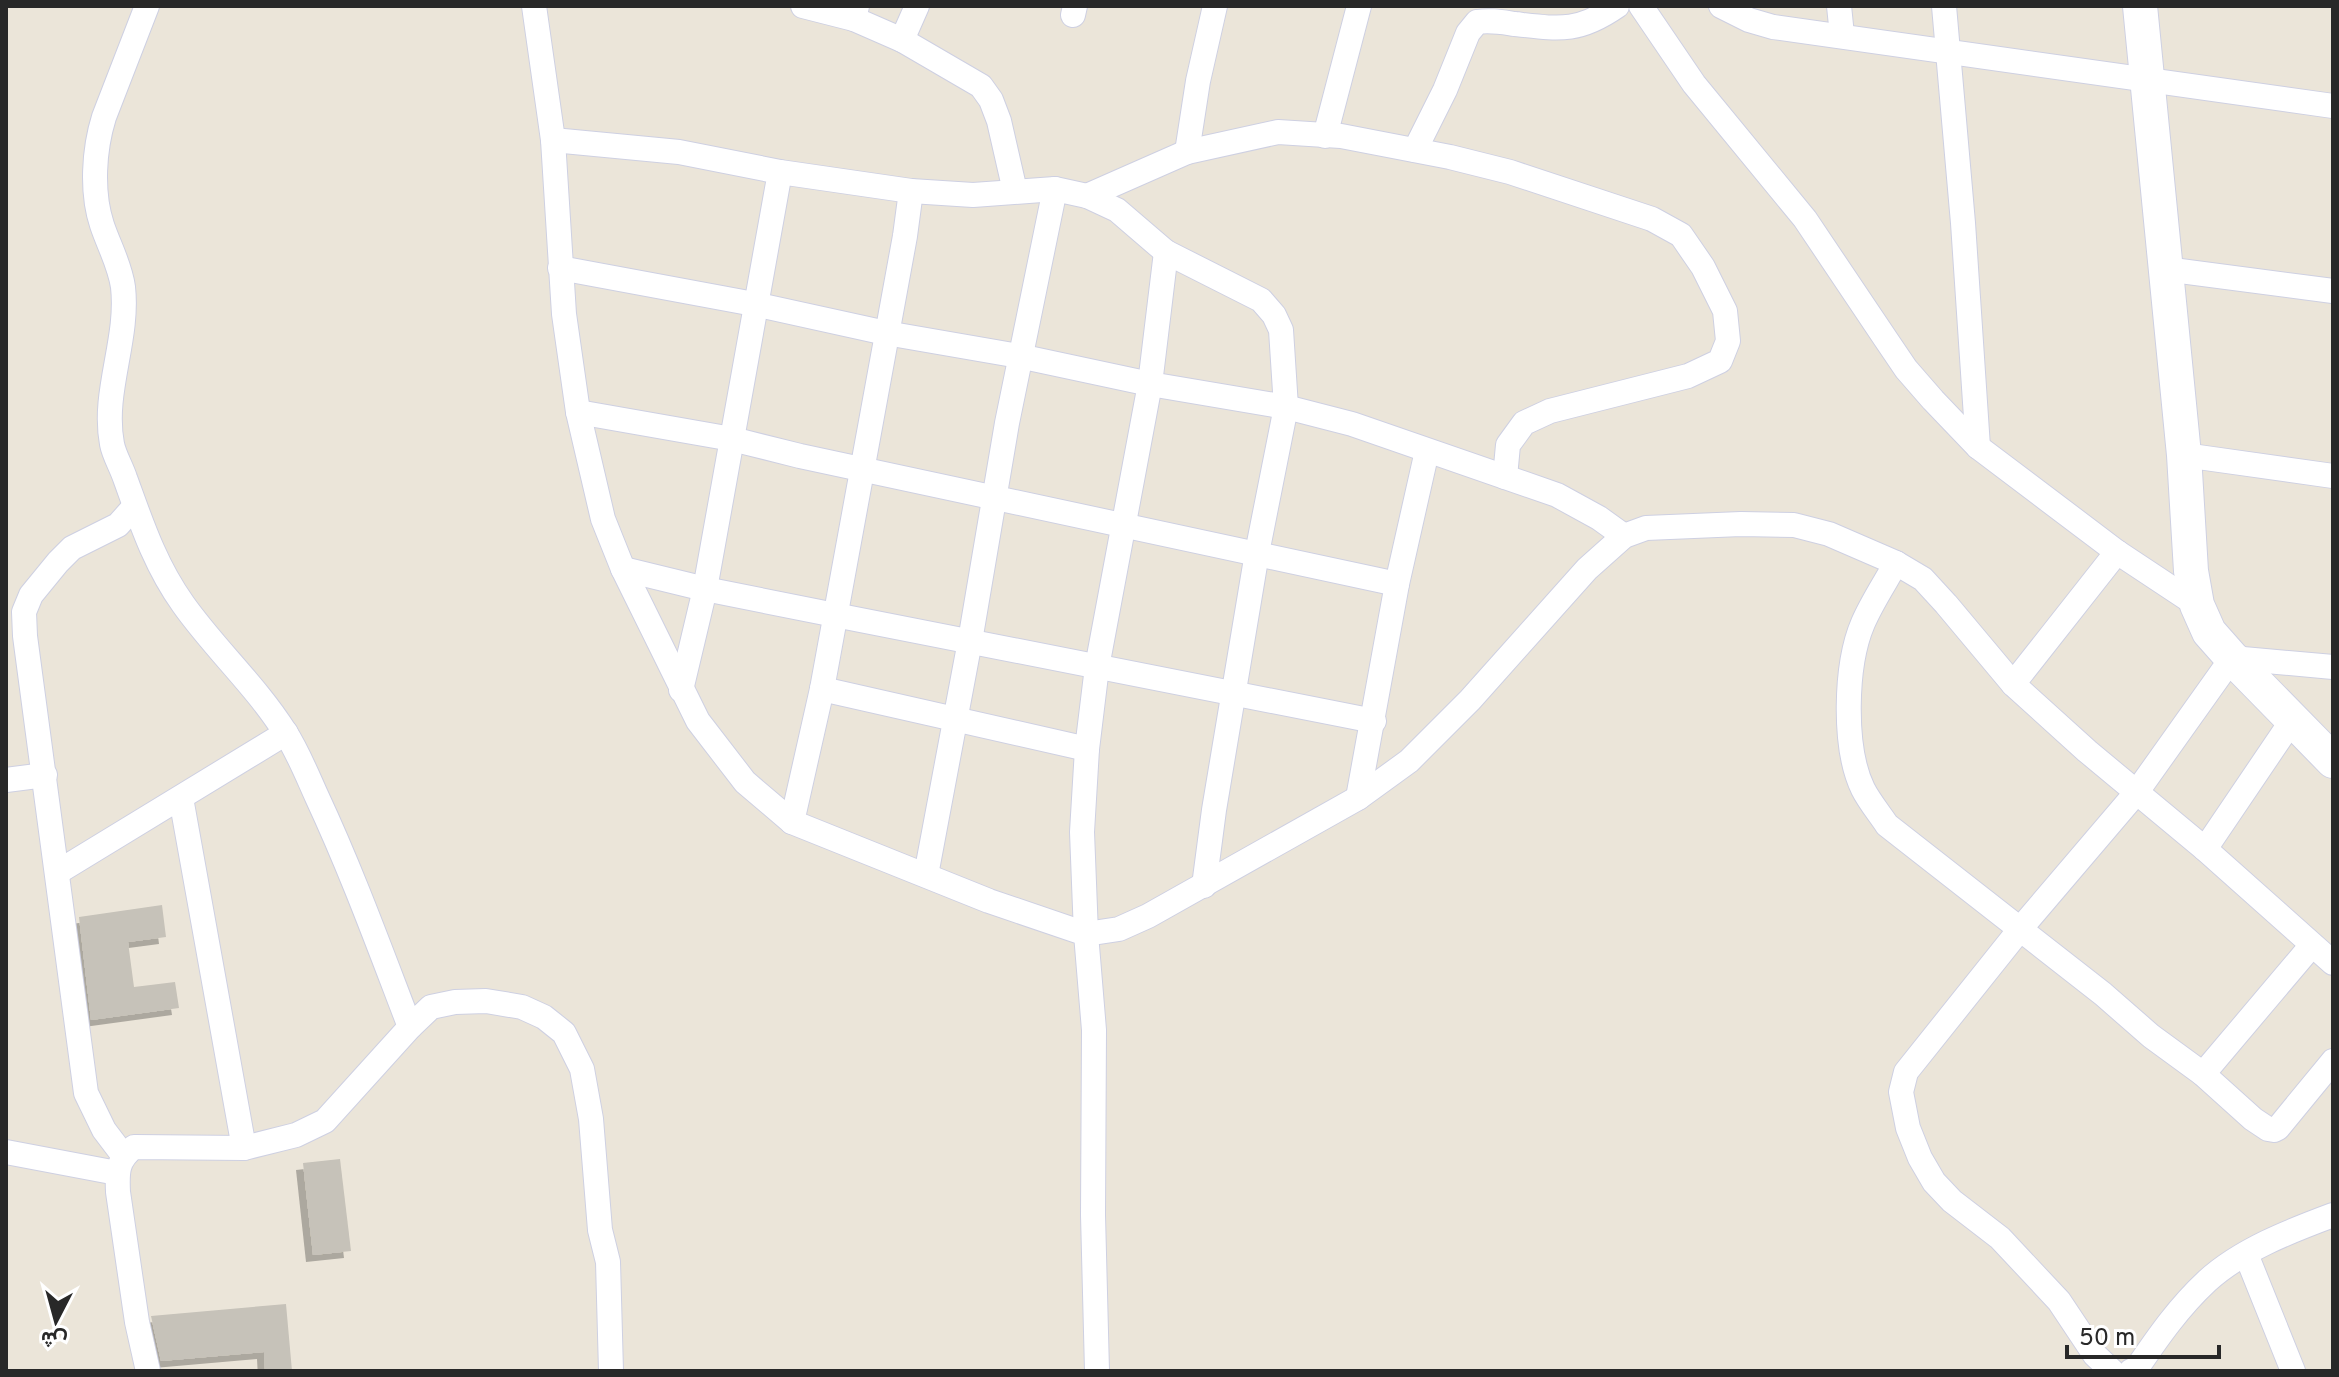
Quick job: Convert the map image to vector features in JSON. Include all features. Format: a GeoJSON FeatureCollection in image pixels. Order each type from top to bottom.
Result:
{"type":"FeatureCollection","features":[{"type":"Feature","properties":{"kind":"street"},"geometry":{"type":"LineString","coordinates":[[147,6],[98,135],[96,194],[101,223],[122,276],[124,299],[119,356],[110,402],[113,447],[134,507],[163,574],[183,604],[286,733],[347,862],[410,1027]]}},
{"type":"Feature","properties":{"kind":"street"},"geometry":{"type":"LineString","coordinates":[[534,6],[553,140],[564,314],[578,412],[603,519],[623,569],[698,721],[745,782],[792,822],[1003,906],[1086,934],[1119,929],[1204,886],[1358,798],[1409,761],[1470,700],[1587,569],[1624,536],[1646,528],[1683,525],[1794,525],[1829,534],[1896,563],[1923,579],[2013,684],[2333,963]]}},
{"type":"Feature","properties":{"kind":"street"},"geometry":{"type":"LineString","coordinates":[[803,6],[855,13],[981,86],[991,100],[999,121],[1015,191]]}},
{"type":"Feature","properties":{"kind":"street"},"geometry":{"type":"LineString","coordinates":[[902,40],[917,6]]}},
{"type":"Feature","properties":{"kind":"street"},"geometry":{"type":"LineString","coordinates":[[1187,152],[1198,81],[1215,6]]}},
{"type":"Feature","properties":{"kind":"street"},"geometry":{"type":"LineString","coordinates":[[1325,136],[1359,6]]}},
{"type":"Feature","properties":{"kind":"street"},"geometry":{"type":"LineString","coordinates":[[1415,150],[1445,90],[1468,33],[1477,22],[1491,20],[1561,29],[1588,24],[1617,6]]}},
{"type":"Feature","properties":{"kind":"street"},"geometry":{"type":"LineString","coordinates":[[1641,6],[1694,84],[1805,219],[1906,369],[1978,447],[2117,552],[2197,605]]}},
{"type":"Feature","properties":{"kind":"street"},"geometry":{"type":"LineString","coordinates":[[1721,6],[1749,20],[1773,27],[2333,106]]}},
{"type":"Feature","properties":{"kind":"street"},"geometry":{"type":"LineString","coordinates":[[1839,6],[1842,35]]}},
{"type":"Feature","properties":{"kind":"street"},"geometry":{"type":"LineString","coordinates":[[1944,6],[1978,447]]}},
{"type":"Feature","properties":{"kind":"street"},"geometry":{"type":"LineString","coordinates":[[2140,6],[2184,455],[2191,571],[2197,605],[2209,632],[2333,761]]}},
{"type":"Feature","properties":{"kind":"street"},"geometry":{"type":"LineString","coordinates":[[1087,196],[1187,152],[1278,132],[1341,136],[1510,172],[1652,219],[1681,235],[1703,267],[1725,311],[1728,341],[1720,361],[1688,376],[1550,411],[1524,423],[1508,445],[1505,477]]}},
{"type":"Feature","properties":{"kind":"street"},"geometry":{"type":"LineString","coordinates":[[553,140],[679,152],[780,172],[911,191],[973,195],[1055,189],[1087,196],[1117,210],[1166,252],[1261,300],[1274,315],[1281,330],[1286,407],[1257,553],[1204,886]]}},
{"type":"Feature","properties":{"kind":"street"},"geometry":{"type":"LineString","coordinates":[[681,690],[705,589],[780,172]]}},
{"type":"Feature","properties":{"kind":"street"},"geometry":{"type":"LineString","coordinates":[[926,875],[1019,356],[1055,189]]}},
{"type":"Feature","properties":{"kind":"street"},"geometry":{"type":"LineString","coordinates":[[792,822],[822,689],[911,191]]}},
{"type":"Feature","properties":{"kind":"street"},"geometry":{"type":"LineString","coordinates":[[1097,1371],[1093,1215],[1094,1030],[1082,832],[1087,749],[1097,667],[1150,384],[1166,252]]}},
{"type":"Feature","properties":{"kind":"street"},"geometry":{"type":"LineString","coordinates":[[560,268],[1150,384],[1286,407],[1352,424],[1557,495],[1624,536]]}},
{"type":"Feature","properties":{"kind":"street"},"geometry":{"type":"LineString","coordinates":[[2165,269],[2333,291]]}},
{"type":"Feature","properties":{"kind":"street"},"geometry":{"type":"LineString","coordinates":[[578,412],[732,439],[1397,584]]}},
{"type":"Feature","properties":{"kind":"street"},"geometry":{"type":"LineString","coordinates":[[1358,798],[1397,584],[1427,451]]}},
{"type":"Feature","properties":{"kind":"street"},"geometry":{"type":"LineString","coordinates":[[2184,455],[2333,476]]}},
{"type":"Feature","properties":{"kind":"street"},"geometry":{"type":"LineString","coordinates":[[134,507],[109,531],[72,548],[31,595],[24,612],[86,1093],[120,1164],[118,1192],[137,1322],[148,1371]]}},
{"type":"Feature","properties":{"kind":"street"},"geometry":{"type":"LineString","coordinates":[[2013,684],[2117,552]]}},
{"type":"Feature","properties":{"kind":"street"},"geometry":{"type":"LineString","coordinates":[[1896,563],[1863,624],[1852,660],[1848,703],[1851,746],[1862,788],[1887,825],[2021,928],[2268,1129],[2274,1130],[2333,1061]]}},
{"type":"Feature","properties":{"kind":"street"},"geometry":{"type":"LineString","coordinates":[[623,569],[705,589],[1374,721]]}},
{"type":"Feature","properties":{"kind":"street"},"geometry":{"type":"LineString","coordinates":[[2232,658],[2333,667]]}},
{"type":"Feature","properties":{"kind":"street"},"geometry":{"type":"LineString","coordinates":[[2112,1371],[2095,1355],[2059,1301],[2000,1238],[1952,1201],[1934,1182],[1908,1128],[1901,1092],[1906,1072],[2021,928],[2136,793],[2232,658]]}},
{"type":"Feature","properties":{"kind":"street"},"geometry":{"type":"LineString","coordinates":[[822,689],[1087,749]]}},
{"type":"Feature","properties":{"kind":"street"},"geometry":{"type":"LineString","coordinates":[[2205,849],[2293,719]]}},
{"type":"Feature","properties":{"kind":"street"},"geometry":{"type":"LineString","coordinates":[[58,872],[286,733]]}},
{"type":"Feature","properties":{"kind":"street"},"geometry":{"type":"LineString","coordinates":[[6,780],[45,775]]}},
{"type":"Feature","properties":{"kind":"street"},"geometry":{"type":"LineString","coordinates":[[181,798],[244,1148]]}},
{"type":"Feature","properties":{"kind":"street"},"geometry":{"type":"LineString","coordinates":[[2203,1074],[2312,945]]}},
{"type":"Feature","properties":{"kind":"street"},"geometry":{"type":"LineString","coordinates":[[120,1164],[134,1147],[244,1148],[296,1135],[325,1121],[431,1007],[486,1001],[522,1007],[544,1017],[564,1033],[582,1069],[591,1119],[600,1230],[608,1262],[611,1371]]}},
{"type":"Feature","properties":{"kind":"street"},"geometry":{"type":"LineString","coordinates":[[6,1152],[120,1164]]}},
{"type":"Feature","properties":{"kind":"street"},"geometry":{"type":"LineString","coordinates":[[2131,1371],[2137,1368],[2165,1326],[2210,1279],[2246,1254],[2333,1215]]}},
{"type":"Feature","properties":{"kind":"street"},"geometry":{"type":"LineString","coordinates":[[2246,1254],[2293,1371]]}},
{"type":"Feature","properties":{"kind":"building"},"geometry":{"type":"Polygon","coordinates":[[[162,905],[166,937],[128,942],[134,987],[175,982],[179,1008],[91,1020],[79,917],[162,905]]]}},
{"type":"Feature","properties":{"kind":"building"},"geometry":{"type":"Polygon","coordinates":[[[340,1159],[351,1251],[313,1255],[303,1163],[340,1159]]]}},
{"type":"Feature","properties":{"kind":"building"},"geometry":{"type":"Polygon","coordinates":[[[286,1304],[292,1371],[265,1371],[264,1352],[161,1361],[151,1316],[286,1304]]]}}]}
